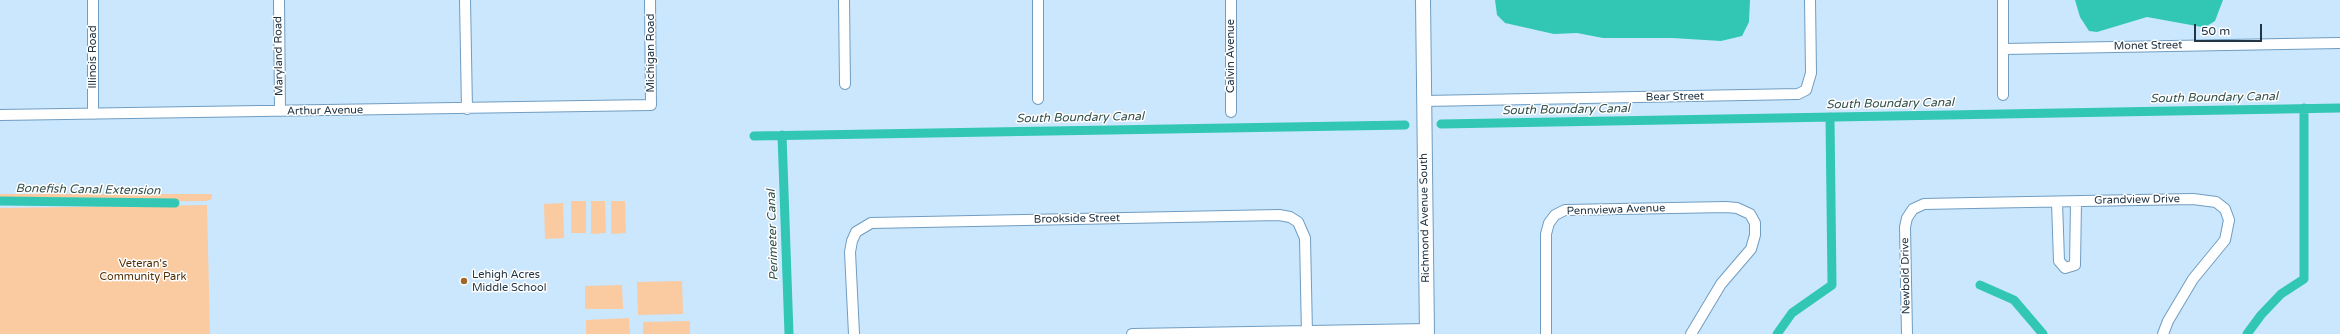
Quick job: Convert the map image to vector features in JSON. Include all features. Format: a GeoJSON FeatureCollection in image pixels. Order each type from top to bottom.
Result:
{"type":"FeatureCollection","features":[{"type":"Feature","properties":{"kind":"street","name":"Illinois Road"},"geometry":{"type":"LineString","coordinates":[[93,0],[93,114]]}},
{"type":"Feature","properties":{"kind":"street","name":"Maryland Road"},"geometry":{"type":"LineString","coordinates":[[279,0],[280,111]]}},
{"type":"Feature","properties":{"kind":"street"},"geometry":{"type":"LineString","coordinates":[[465,0],[467,109]]}},
{"type":"Feature","properties":{"kind":"street","name":"Michigan Road"},"geometry":{"type":"LineString","coordinates":[[650,0],[651,105]]}},
{"type":"Feature","properties":{"kind":"street"},"geometry":{"type":"LineString","coordinates":[[844,0],[845,84]]}},
{"type":"Feature","properties":{"kind":"street"},"geometry":{"type":"LineString","coordinates":[[1038,0],[1038,99]]}},
{"type":"Feature","properties":{"kind":"street","name":"Calvin Avenue"},"geometry":{"type":"LineString","coordinates":[[1231,0],[1231,112]]}},
{"type":"Feature","properties":{"kind":"street","name":"Richmond Avenue South"},"geometry":{"type":"LineString","coordinates":[[1423,0],[1427,332]]}},
{"type":"Feature","properties":{"kind":"street","name":"Bear Street"},"geometry":{"type":"LineString","coordinates":[[1424,101],[1798,94],[1806,90],[1811,74],[1810,0]]}},
{"type":"Feature","properties":{"kind":"street"},"geometry":{"type":"LineString","coordinates":[[2003,0],[2003,95]]}},
{"type":"Feature","properties":{"kind":"street","name":"Monet Street"},"geometry":{"type":"LineString","coordinates":[[2003,48],[2340,43]]}},
{"type":"Feature","properties":{"kind":"street","name":"Arthur Avenue"},"geometry":{"type":"LineString","coordinates":[[0,115],[651,105]]}},
{"type":"Feature","properties":{"kind":"street","name":"Grandview Drive"},"geometry":{"type":"LineString","coordinates":[[1907,218],[1913,209],[1924,204],[2076,202],[2192,198],[2216,202],[2225,209],[2229,220],[2225,240],[2189,284],[2163,334]]}},
{"type":"Feature","properties":{"kind":"street"},"geometry":{"type":"LineString","coordinates":[[2057,202],[2058,261],[2065,268],[2075,264],[2076,202]]}},
{"type":"Feature","properties":{"kind":"street","name":"Pennviewa Avenue"},"geometry":{"type":"LineString","coordinates":[[1546,334],[1546,234],[1549,223],[1555,215],[1565,210],[1737,208],[1750,214],[1755,223],[1755,235],[1751,249],[1713,295],[1691,334]]}},
{"type":"Feature","properties":{"kind":"street","name":"Brookside Street"},"geometry":{"type":"LineString","coordinates":[[854,334],[850,252],[856,232],[872,223],[1279,216],[1290,217],[1298,222],[1305,238],[1307,332]]}},
{"type":"Feature","properties":{"kind":"street","name":"Newbold Drive"},"geometry":{"type":"LineString","coordinates":[[1907,218],[1907,334]]}},
{"type":"Feature","properties":{"kind":"street"},"geometry":{"type":"LineString","coordinates":[[1132,334],[1427,332]]}},
{"type":"Feature","properties":{"kind":"green space"},"geometry":{"type":"Polygon","coordinates":[[[0,194],[212,194],[212,199],[206,201],[0,203],[0,194]]]}},
{"type":"Feature","properties":{"kind":"green space"},"geometry":{"type":"Polygon","coordinates":[[[571,201],[586,201],[586,233],[571,233],[571,201]]]}},
{"type":"Feature","properties":{"kind":"green space"},"geometry":{"type":"Polygon","coordinates":[[[591,201],[605,201],[606,233],[591,234],[591,201]]]}},
{"type":"Feature","properties":{"kind":"green space"},"geometry":{"type":"Polygon","coordinates":[[[611,201],[625,201],[626,233],[611,234],[611,201]]]}},
{"type":"Feature","properties":{"kind":"green space"},"geometry":{"type":"Polygon","coordinates":[[[563,203],[564,238],[545,239],[544,204],[563,203]]]}},
{"type":"Feature","properties":{"kind":"green space","name":"Veteran's Community Park"},"geometry":{"type":"Polygon","coordinates":[[[207,205],[210,334],[0,334],[0,208],[207,205]]]}},
{"type":"Feature","properties":{"kind":"green space"},"geometry":{"type":"Polygon","coordinates":[[[682,281],[683,314],[638,315],[637,282],[682,281]]]}},
{"type":"Feature","properties":{"kind":"green space"},"geometry":{"type":"Polygon","coordinates":[[[622,285],[623,309],[585,309],[585,286],[622,285]]]}},
{"type":"Feature","properties":{"kind":"green space"},"geometry":{"type":"Polygon","coordinates":[[[629,318],[630,334],[586,334],[586,320],[629,318]]]}},
{"type":"Feature","properties":{"kind":"green space"},"geometry":{"type":"Polygon","coordinates":[[[690,321],[690,334],[643,334],[643,322],[690,321]]]}},
{"type":"Feature","properties":{"kind":"shaded area"},"geometry":{"type":"Polygon","coordinates":[[[1495,0],[1750,0],[1749,22],[1742,36],[1721,41],[1672,38],[1603,38],[1577,33],[1554,34],[1505,23],[1497,15],[1495,0]]]}},
{"type":"Feature","properties":{"kind":"shaded area"},"geometry":{"type":"Polygon","coordinates":[[[2075,0],[2223,0],[2215,21],[2207,26],[2202,27],[2147,17],[2097,32],[2089,31],[2080,17],[2075,0]]]}},
{"type":"Feature","properties":{"kind":"waterway"},"geometry":{"type":"LineString","coordinates":[[2247,334],[2261,315],[2281,294],[2304,279],[2304,108]]}},
{"type":"Feature","properties":{"kind":"waterway","name":"South Boundary Canal"},"geometry":{"type":"LineString","coordinates":[[1441,124],[2340,108]]}},
{"type":"Feature","properties":{"kind":"waterway"},"geometry":{"type":"LineString","coordinates":[[1777,334],[1792,313],[1832,285],[1830,117]]}},
{"type":"Feature","properties":{"kind":"waterway","name":"South Boundary Canal"},"geometry":{"type":"LineString","coordinates":[[754,136],[1405,125]]}},
{"type":"Feature","properties":{"kind":"waterway","name":"Perimeter Canal"},"geometry":{"type":"LineString","coordinates":[[782,135],[789,334]]}},
{"type":"Feature","properties":{"kind":"waterway","name":"Bonefish Canal Extension"},"geometry":{"type":"LineString","coordinates":[[0,201],[175,203]]}},
{"type":"Feature","properties":{"kind":"waterway"},"geometry":{"type":"LineString","coordinates":[[1980,285],[2014,300],[2043,334]]}},
{"type":"Feature","properties":{"kind":"place","name":"Lehigh Acres Middle School"},"geometry":{"type":"Point","coordinates":[464,281]}}]}
